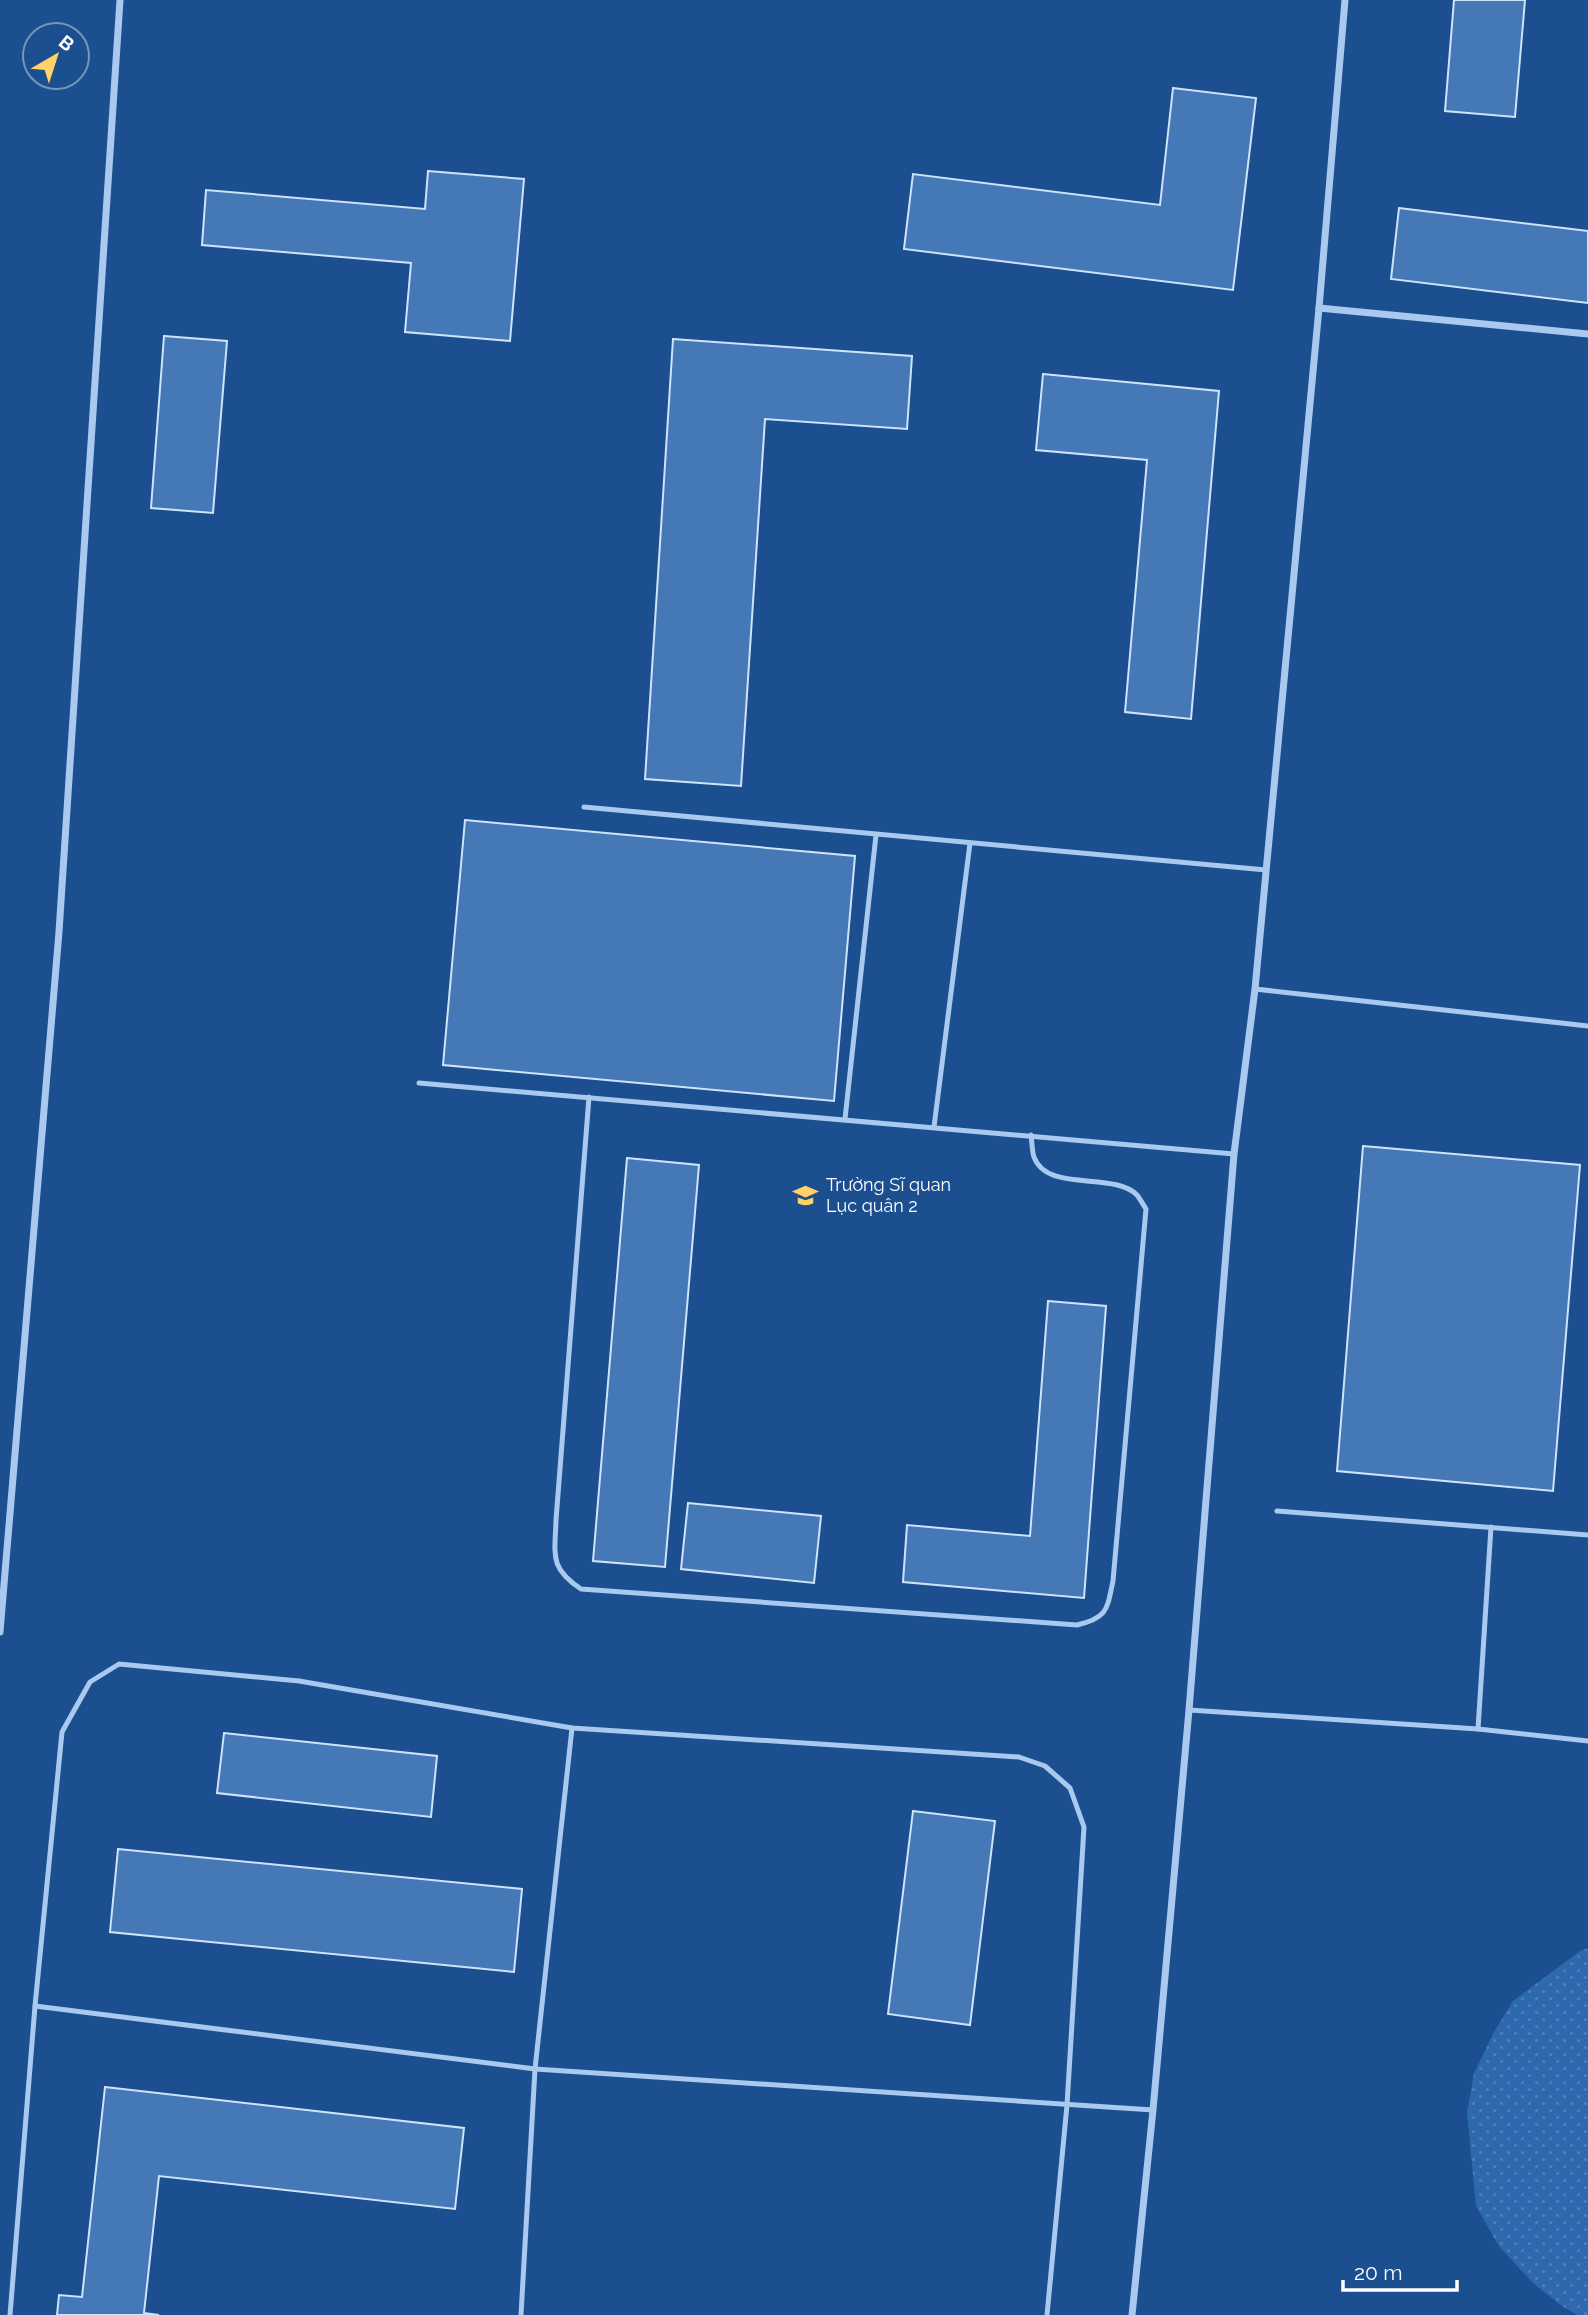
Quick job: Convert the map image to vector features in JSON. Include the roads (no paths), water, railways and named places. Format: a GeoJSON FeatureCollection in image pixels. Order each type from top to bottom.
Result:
{"type":"FeatureCollection","features":[{"type":"Feature","properties":{"kind":"street"},"geometry":{"type":"LineString","coordinates":[[0,1632],[60,919],[120,0]]}},
{"type":"Feature","properties":{"kind":"street"},"geometry":{"type":"LineString","coordinates":[[1132,2315],[1189,1710],[1234,1154],[1255,989],[1320,308],[1345,0]]}},
{"type":"Feature","properties":{"kind":"street"},"geometry":{"type":"LineString","coordinates":[[1320,308],[1588,334]]}},
{"type":"Feature","properties":{"kind":"lane"},"geometry":{"type":"LineString","coordinates":[[584,807],[1266,870]]}},
{"type":"Feature","properties":{"kind":"lane"},"geometry":{"type":"LineString","coordinates":[[845,1119],[876,835]]}},
{"type":"Feature","properties":{"kind":"lane"},"geometry":{"type":"LineString","coordinates":[[934,1127],[970,843]]}},
{"type":"Feature","properties":{"kind":"lane"},"geometry":{"type":"LineString","coordinates":[[1255,989],[1588,1026]]}},
{"type":"Feature","properties":{"kind":"lane"},"geometry":{"type":"LineString","coordinates":[[419,1083],[1234,1154]]}},
{"type":"Feature","properties":{"kind":"lane"},"geometry":{"type":"LineString","coordinates":[[589,1097],[556,1520],[555,1562],[566,1579],[581,1589],[1077,1625],[1096,1621],[1107,1607],[1113,1581],[1146,1209],[1136,1193],[1117,1185],[1052,1175],[1041,1168],[1034,1157],[1031,1135]]}},
{"type":"Feature","properties":{"kind":"lane"},"geometry":{"type":"LineString","coordinates":[[1277,1511],[1588,1535]]}},
{"type":"Feature","properties":{"kind":"lane"},"geometry":{"type":"LineString","coordinates":[[1478,1729],[1491,1528]]}},
{"type":"Feature","properties":{"kind":"lane"},"geometry":{"type":"LineString","coordinates":[[10,2315],[35,2006],[62,1732],[90,1682],[120,1664],[299,1681],[572,1728],[1019,1757],[1045,1766],[1070,1788],[1084,1827],[1067,2105],[1047,2315]]}},
{"type":"Feature","properties":{"kind":"lane"},"geometry":{"type":"LineString","coordinates":[[1189,1710],[1478,1729],[1588,1741]]}},
{"type":"Feature","properties":{"kind":"lane"},"geometry":{"type":"LineString","coordinates":[[521,2315],[535,2069],[572,1728]]}},
{"type":"Feature","properties":{"kind":"lane"},"geometry":{"type":"LineString","coordinates":[[35,2006],[535,2069],[1153,2110]]}},
{"type":"Feature","properties":{"kind":"place","name":"Trường Sĩ quan Lục quân 2"},"geometry":{"type":"Point","coordinates":[806,1195]}}]}
